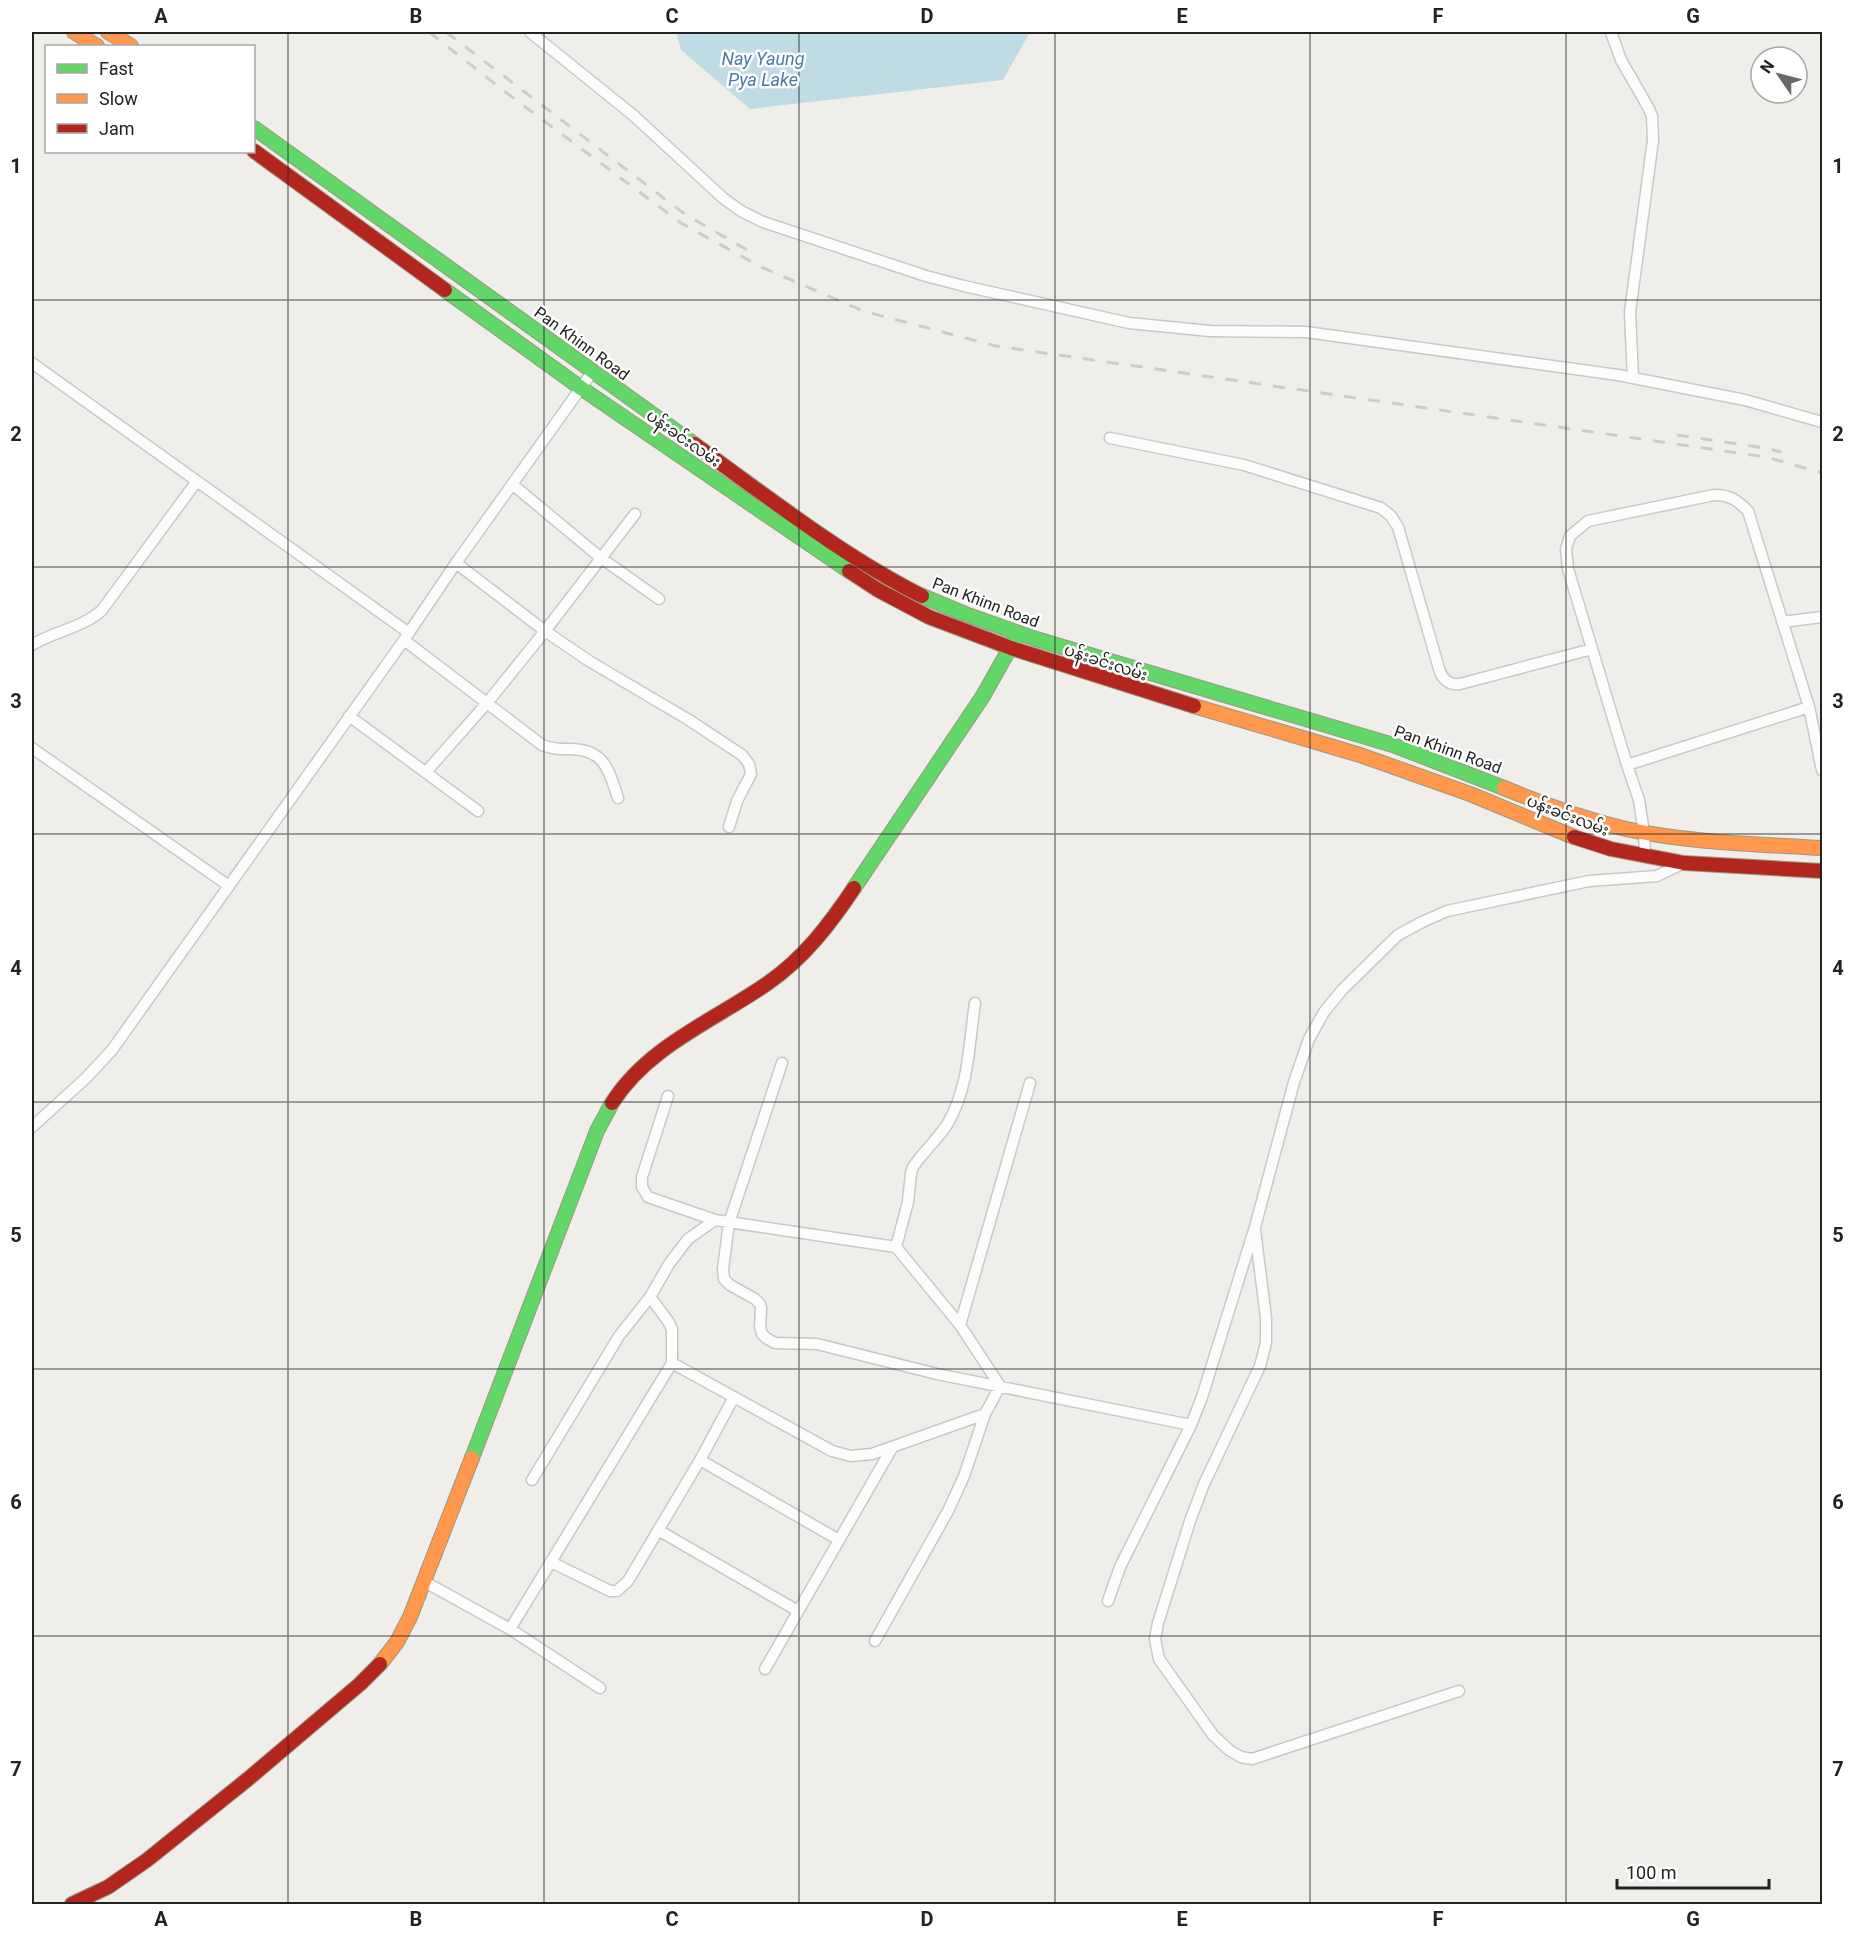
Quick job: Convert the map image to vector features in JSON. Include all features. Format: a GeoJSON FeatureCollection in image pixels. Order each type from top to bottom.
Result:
{"type":"FeatureCollection","features":[{"type":"Feature","properties":{"kind":"main road"},"geometry":{"type":"LineString","coordinates":[[74,32],[95,45]]}},
{"type":"Feature","properties":{"kind":"main road"},"geometry":{"type":"LineString","coordinates":[[108,32],[129,45]]}},
{"type":"Feature","properties":{"kind":"main road","name":"Pan Khinn Road"},"geometry":{"type":"LineString","coordinates":[[255,129],[833,543],[888,577],[940,604],[1017,634],[1370,738],[1598,822],[1644,833],[1693,840],[1822,848]]}},
{"type":"Feature","properties":{"kind":"main road","name":"ပန်းခင်းလမ်း"},"geometry":{"type":"LineString","coordinates":[[255,152],[581,388],[819,552],[878,590],[929,617],[1011,648],[1127,686],[1360,755],[1470,794],[1561,832],[1611,849],[1684,863],[1822,871]]}},
{"type":"Feature","properties":{"kind":"main road"},"geometry":{"type":"LineString","coordinates":[[72,1905],[108,1887],[147,1860],[248,1779],[360,1684],[393,1649],[425,1582],[597,1131],[613,1098],[635,1071],[650,1059],[768,983],[790,966],[812,944],[839,910],[983,696],[1017,634]]}},
{"type":"Feature","properties":{"kind":"street"},"geometry":{"type":"LineString","coordinates":[[530,32],[633,115],[723,198],[741,211],[763,222],[915,272],[964,286],[1129,323],[1210,331],[1315,333],[1633,378],[1745,400],[1822,422]]}},
{"type":"Feature","properties":{"kind":"street"},"geometry":{"type":"LineString","coordinates":[[1611,32],[1621,60],[1648,107],[1653,126],[1630,312],[1633,378]]}},
{"type":"Feature","properties":{"kind":"street"},"geometry":{"type":"LineString","coordinates":[[32,363],[407,636],[542,745],[557,750],[577,749],[600,759],[607,765],[618,798]]}},
{"type":"Feature","properties":{"kind":"street"},"geometry":{"type":"LineString","coordinates":[[32,1127],[86,1078],[112,1050],[593,371]]}},
{"type":"Feature","properties":{"kind":"street"},"geometry":{"type":"LineString","coordinates":[[1110,438],[1244,465],[1381,508],[1391,516],[1398,527],[1440,672],[1443,679],[1449,683],[1460,684],[1592,649]]}},
{"type":"Feature","properties":{"kind":"street"},"geometry":{"type":"LineString","coordinates":[[32,645],[51,634],[88,621],[102,610],[197,481]]}},
{"type":"Feature","properties":{"kind":"street"},"geometry":{"type":"LineString","coordinates":[[512,484],[602,558],[659,599]]}},
{"type":"Feature","properties":{"kind":"street"},"geometry":{"type":"LineString","coordinates":[[1645,855],[1639,800],[1568,569],[1566,549],[1570,536],[1588,521],[1714,495],[1727,495],[1737,500],[1748,511],[1809,707],[1822,770]]}},
{"type":"Feature","properties":{"kind":"street"},"geometry":{"type":"LineString","coordinates":[[426,772],[488,703],[635,514]]}},
{"type":"Feature","properties":{"kind":"street"},"geometry":{"type":"LineString","coordinates":[[456,563],[545,631],[589,661],[689,720],[742,755],[749,764],[751,774],[737,801],[729,827]]}},
{"type":"Feature","properties":{"kind":"street"},"geometry":{"type":"LineString","coordinates":[[1782,622],[1822,617]]}},
{"type":"Feature","properties":{"kind":"street"},"geometry":{"type":"LineString","coordinates":[[1627,765],[1809,707]]}},
{"type":"Feature","properties":{"kind":"street"},"geometry":{"type":"LineString","coordinates":[[350,716],[478,811]]}},
{"type":"Feature","properties":{"kind":"street"},"geometry":{"type":"LineString","coordinates":[[32,748],[229,886]]}},
{"type":"Feature","properties":{"kind":"street"},"geometry":{"type":"LineString","coordinates":[[1108,1600],[1120,1567],[1191,1425],[1202,1397],[1255,1227],[1293,1082],[1309,1039],[1324,1012],[1342,990],[1398,935],[1447,911],[1589,881],[1657,876],[1684,863]]}},
{"type":"Feature","properties":{"kind":"street"},"geometry":{"type":"LineString","coordinates":[[896,1247],[909,1202],[913,1167],[946,1126],[959,1101],[975,1003]]}},
{"type":"Feature","properties":{"kind":"street"},"geometry":{"type":"LineString","coordinates":[[782,1063],[729,1223],[723,1269],[724,1279],[730,1285],[760,1304],[762,1334],[769,1341],[817,1344],[937,1374],[1191,1425]]}},
{"type":"Feature","properties":{"kind":"street"},"geometry":{"type":"LineString","coordinates":[[960,1325],[1030,1083]]}},
{"type":"Feature","properties":{"kind":"street"},"geometry":{"type":"LineString","coordinates":[[668,1096],[642,1177],[642,1187],[648,1197],[729,1223],[896,1247],[960,1325],[1000,1386]]}},
{"type":"Feature","properties":{"kind":"street"},"geometry":{"type":"LineString","coordinates":[[532,1480],[619,1336],[650,1297],[669,1264],[688,1239],[715,1220]]}},
{"type":"Feature","properties":{"kind":"street"},"geometry":{"type":"LineString","coordinates":[[1255,1227],[1266,1318],[1266,1342],[1256,1376],[1204,1484],[1190,1521],[1158,1623],[1155,1639],[1159,1659],[1213,1735],[1229,1750],[1241,1757],[1252,1759],[1460,1690]]}},
{"type":"Feature","properties":{"kind":"street"},"geometry":{"type":"LineString","coordinates":[[510,1629],[672,1363],[672,1329],[650,1297]]}},
{"type":"Feature","properties":{"kind":"street"},"geometry":{"type":"LineString","coordinates":[[672,1363],[832,1451],[851,1456],[872,1454],[892,1448],[985,1414]]}},
{"type":"Feature","properties":{"kind":"street"},"geometry":{"type":"LineString","coordinates":[[875,1641],[948,1511],[964,1476],[985,1414],[1000,1386]]}},
{"type":"Feature","properties":{"kind":"street"},"geometry":{"type":"LineString","coordinates":[[551,1562],[609,1591],[616,1591],[628,1581],[700,1460],[734,1397]]}},
{"type":"Feature","properties":{"kind":"street"},"geometry":{"type":"LineString","coordinates":[[765,1670],[892,1448]]}},
{"type":"Feature","properties":{"kind":"street"},"geometry":{"type":"LineString","coordinates":[[700,1460],[839,1540]]}},
{"type":"Feature","properties":{"kind":"street"},"geometry":{"type":"LineString","coordinates":[[658,1530],[798,1611]]}},
{"type":"Feature","properties":{"kind":"street"},"geometry":{"type":"LineString","coordinates":[[425,1582],[510,1629],[600,1688]]}},
{"type":"Feature","properties":{"kind":"water","name":"Nay Yaung Pya Lake"},"geometry":{"type":"Polygon","coordinates":[[[676,32],[1030,32],[1003,80],[750,109],[681,50],[676,32]]]}},
{"type":"Feature","properties":{"kind":"railway"},"geometry":{"type":"LineString","coordinates":[[429,32],[681,223],[761,267],[863,311],[996,346],[1766,457],[1822,473]]}},
{"type":"Feature","properties":{"kind":"railway"},"geometry":{"type":"LineString","coordinates":[[446,32],[686,215],[749,251]]}},
{"type":"Feature","properties":{"kind":"railway"},"geometry":{"type":"LineString","coordinates":[[1677,435],[1781,452]]}},
{"type":"Feature","properties":{"kind":"traffic: fast"},"geometry":{"type":"LineString","coordinates":[[255,129],[694,444]]}},
{"type":"Feature","properties":{"kind":"traffic: fast"},"geometry":{"type":"LineString","coordinates":[[445,290],[581,388],[849,571]]}},
{"type":"Feature","properties":{"kind":"traffic: fast"},"geometry":{"type":"LineString","coordinates":[[922,596],[1036,639],[1393,745],[1504,788]]}},
{"type":"Feature","properties":{"kind":"traffic: fast"},"geometry":{"type":"LineString","coordinates":[[854,888],[983,696],[1015,639]]}},
{"type":"Feature","properties":{"kind":"traffic: fast"},"geometry":{"type":"LineString","coordinates":[[472,1458],[597,1131],[612,1103]]}},
{"type":"Feature","properties":{"kind":"traffic: slow"},"geometry":{"type":"LineString","coordinates":[[74,32],[95,45]]}},
{"type":"Feature","properties":{"kind":"traffic: slow"},"geometry":{"type":"LineString","coordinates":[[108,32],[129,45]]}},
{"type":"Feature","properties":{"kind":"traffic: slow"},"geometry":{"type":"LineString","coordinates":[[1194,706],[1360,755],[1470,794],[1574,837]]}},
{"type":"Feature","properties":{"kind":"traffic: slow"},"geometry":{"type":"LineString","coordinates":[[1504,788],[1579,816],[1650,834],[1724,842],[1822,848]]}},
{"type":"Feature","properties":{"kind":"traffic: slow"},"geometry":{"type":"LineString","coordinates":[[380,1664],[397,1642],[410,1617],[472,1458]]}},
{"type":"Feature","properties":{"kind":"traffic: jam"},"geometry":{"type":"LineString","coordinates":[[255,152],[445,290]]}},
{"type":"Feature","properties":{"kind":"traffic: jam"},"geometry":{"type":"LineString","coordinates":[[694,444],[834,544],[922,596]]}},
{"type":"Feature","properties":{"kind":"traffic: jam"},"geometry":{"type":"LineString","coordinates":[[849,571],[878,590],[929,617],[1011,648],[1194,706]]}},
{"type":"Feature","properties":{"kind":"traffic: jam"},"geometry":{"type":"LineString","coordinates":[[1574,837],[1611,849],[1684,863],[1822,871]]}},
{"type":"Feature","properties":{"kind":"traffic: jam"},"geometry":{"type":"LineString","coordinates":[[612,1103],[644,1065],[663,1050],[768,983],[793,963],[836,915],[854,888]]}},
{"type":"Feature","properties":{"kind":"traffic: jam"},"geometry":{"type":"LineString","coordinates":[[72,1904],[108,1887],[147,1860],[248,1779],[360,1684],[380,1664]]}}]}
